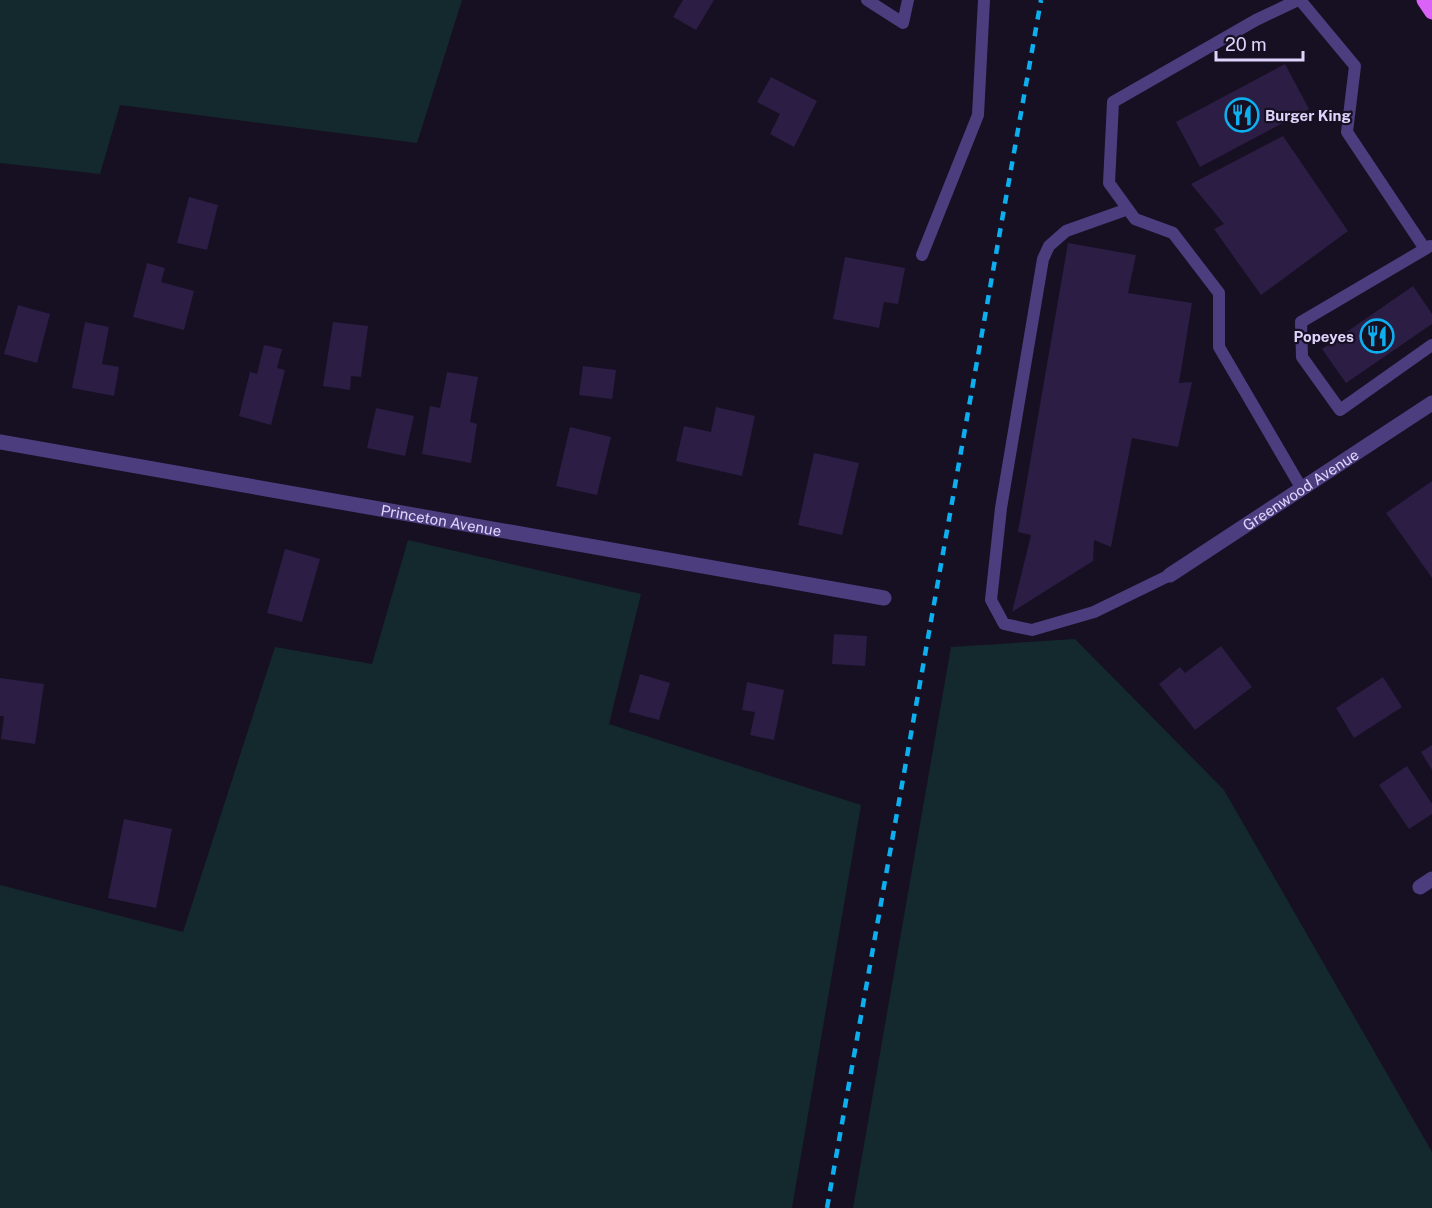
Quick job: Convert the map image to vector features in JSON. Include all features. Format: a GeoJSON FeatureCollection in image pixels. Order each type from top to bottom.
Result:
{"type":"FeatureCollection","features":[{"type":"Feature","properties":{"kind":"main road"},"geometry":{"type":"LineString","coordinates":[[1424,0],[1432,12]]}},
{"type":"Feature","properties":{"kind":"street","name":"Greenwood Avenue"},"geometry":{"type":"LineString","coordinates":[[1170,575],[1432,403]]}},
{"type":"Feature","properties":{"kind":"street","name":"Princeton Avenue"},"geometry":{"type":"LineString","coordinates":[[0,442],[884,598]]}},
{"type":"Feature","properties":{"kind":"lane"},"geometry":{"type":"LineString","coordinates":[[867,0],[903,23],[908,0]]}},
{"type":"Feature","properties":{"kind":"lane"},"geometry":{"type":"LineString","coordinates":[[922,255],[978,115],[984,0]]}},
{"type":"Feature","properties":{"kind":"lane"},"geometry":{"type":"LineString","coordinates":[[1302,489],[1219,346],[1219,293],[1173,233],[1135,219],[1109,183],[1113,102],[1256,20],[1299,0],[1355,66],[1347,132],[1429,247],[1301,322],[1302,357],[1340,410],[1432,345]]}},
{"type":"Feature","properties":{"kind":"lane"},"geometry":{"type":"LineString","coordinates":[[1128,209],[1066,231],[1049,246],[1043,259],[1001,508],[991,600],[1004,624],[1032,630],[1094,612],[1170,575]]}},
{"type":"Feature","properties":{"kind":"green space"},"geometry":{"type":"Polygon","coordinates":[[[0,0],[462,0],[417,143],[120,105],[100,174],[0,163],[0,0]]]}},
{"type":"Feature","properties":{"kind":"green space"},"geometry":{"type":"Polygon","coordinates":[[[408,540],[641,594],[609,724],[861,805],[792,1208],[0,1208],[0,885],[183,932],[275,647],[372,664],[408,540]]]}},
{"type":"Feature","properties":{"kind":"green space"},"geometry":{"type":"Polygon","coordinates":[[[1075,639],[1224,790],[1432,1152],[1432,1208],[853,1208],[951,647],[1075,639]]]}},
{"type":"Feature","properties":{"kind":"building"},"geometry":{"type":"Polygon","coordinates":[[[683,0],[714,0],[696,30],[673,17],[683,0]]]}},
{"type":"Feature","properties":{"kind":"building","name":"Burger King"},"geometry":{"type":"Polygon","coordinates":[[[1285,64],[1309,109],[1200,167],[1176,122],[1285,64]]]}},
{"type":"Feature","properties":{"kind":"building"},"geometry":{"type":"Polygon","coordinates":[[[771,77],[817,101],[794,147],[770,134],[780,114],[757,102],[771,77]]]}},
{"type":"Feature","properties":{"kind":"building"},"geometry":{"type":"Polygon","coordinates":[[[1283,136],[1348,231],[1261,295],[1214,229],[1224,224],[1191,184],[1283,136]]]}},
{"type":"Feature","properties":{"kind":"building"},"geometry":{"type":"Polygon","coordinates":[[[189,197],[218,205],[207,250],[177,243],[189,197]]]}},
{"type":"Feature","properties":{"kind":"building"},"geometry":{"type":"Polygon","coordinates":[[[1068,243],[1136,255],[1128,293],[1192,303],[1179,383],[1192,382],[1178,447],[1132,438],[1111,547],[1094,540],[1093,561],[1012,612],[1031,535],[1018,532],[1068,243]]]}},
{"type":"Feature","properties":{"kind":"building"},"geometry":{"type":"Polygon","coordinates":[[[845,257],[905,268],[898,304],[884,302],[879,328],[833,319],[845,257]]]}},
{"type":"Feature","properties":{"kind":"building"},"geometry":{"type":"Polygon","coordinates":[[[147,263],[165,268],[161,282],[194,291],[184,330],[133,317],[147,263]]]}},
{"type":"Feature","properties":{"kind":"building","name":"Popeyes"},"geometry":{"type":"Polygon","coordinates":[[[1413,286],[1432,314],[1432,324],[1346,383],[1322,349],[1413,286]]]}},
{"type":"Feature","properties":{"kind":"building"},"geometry":{"type":"Polygon","coordinates":[[[18,305],[50,314],[37,363],[4,354],[18,305]]]}},
{"type":"Feature","properties":{"kind":"building"},"geometry":{"type":"Polygon","coordinates":[[[85,322],[109,327],[102,364],[119,367],[114,396],[72,388],[85,322]]]}},
{"type":"Feature","properties":{"kind":"building"},"geometry":{"type":"Polygon","coordinates":[[[333,322],[368,326],[361,377],[351,376],[350,390],[323,386],[333,322]]]}},
{"type":"Feature","properties":{"kind":"building"},"geometry":{"type":"Polygon","coordinates":[[[264,345],[282,349],[277,368],[285,370],[271,425],[239,416],[250,372],[257,374],[264,345]]]}},
{"type":"Feature","properties":{"kind":"building"},"geometry":{"type":"Polygon","coordinates":[[[583,366],[616,370],[612,399],[579,395],[583,366]]]}},
{"type":"Feature","properties":{"kind":"building"},"geometry":{"type":"Polygon","coordinates":[[[447,372],[478,377],[470,422],[477,424],[471,463],[422,454],[430,406],[440,408],[447,372]]]}},
{"type":"Feature","properties":{"kind":"building"},"geometry":{"type":"Polygon","coordinates":[[[716,407],[755,416],[742,476],[676,461],[684,426],[711,432],[716,407]]]}},
{"type":"Feature","properties":{"kind":"building"},"geometry":{"type":"Polygon","coordinates":[[[376,408],[414,416],[405,456],[367,448],[376,408]]]}},
{"type":"Feature","properties":{"kind":"building"},"geometry":{"type":"Polygon","coordinates":[[[570,427],[611,437],[597,495],[556,486],[570,427]]]}},
{"type":"Feature","properties":{"kind":"building"},"geometry":{"type":"Polygon","coordinates":[[[814,453],[859,463],[842,535],[798,525],[814,453]]]}},
{"type":"Feature","properties":{"kind":"building"},"geometry":{"type":"Polygon","coordinates":[[[1432,481],[1432,578],[1386,513],[1432,481]]]}},
{"type":"Feature","properties":{"kind":"building"},"geometry":{"type":"Polygon","coordinates":[[[285,549],[320,559],[302,622],[267,613],[285,549]]]}},
{"type":"Feature","properties":{"kind":"building"},"geometry":{"type":"Polygon","coordinates":[[[834,634],[867,636],[865,666],[832,664],[834,634]]]}},
{"type":"Feature","properties":{"kind":"building"},"geometry":{"type":"Polygon","coordinates":[[[1221,646],[1252,687],[1195,730],[1159,684],[1180,667],[1185,673],[1221,646]]]}},
{"type":"Feature","properties":{"kind":"building"},"geometry":{"type":"Polygon","coordinates":[[[640,674],[670,683],[659,720],[629,712],[640,674]]]}},
{"type":"Feature","properties":{"kind":"building"},"geometry":{"type":"Polygon","coordinates":[[[1383,677],[1402,707],[1354,738],[1336,708],[1383,677]]]}},
{"type":"Feature","properties":{"kind":"building"},"geometry":{"type":"Polygon","coordinates":[[[0,678],[44,684],[35,744],[1,739],[4,716],[0,716],[0,678]]]}},
{"type":"Feature","properties":{"kind":"building"},"geometry":{"type":"Polygon","coordinates":[[[747,682],[784,690],[774,740],[750,735],[755,712],[742,710],[747,682]]]}},
{"type":"Feature","properties":{"kind":"building"},"geometry":{"type":"Polygon","coordinates":[[[1432,745],[1432,770],[1421,752],[1432,745]]]}},
{"type":"Feature","properties":{"kind":"building"},"geometry":{"type":"Polygon","coordinates":[[[1407,766],[1432,804],[1432,814],[1409,829],[1379,785],[1407,766]]]}},
{"type":"Feature","properties":{"kind":"building"},"geometry":{"type":"Polygon","coordinates":[[[124,819],[172,829],[156,908],[108,898],[124,819]]]}},
{"type":"Feature","properties":{"kind":"railway"},"geometry":{"type":"LineString","coordinates":[[827,1208],[1041,0]]}},
{"type":"Feature","properties":{"kind":"place","name":"Burger King"},"geometry":{"type":"Point","coordinates":[1242,115]}},
{"type":"Feature","properties":{"kind":"place","name":"Popeyes"},"geometry":{"type":"Point","coordinates":[1377,336]}}]}
